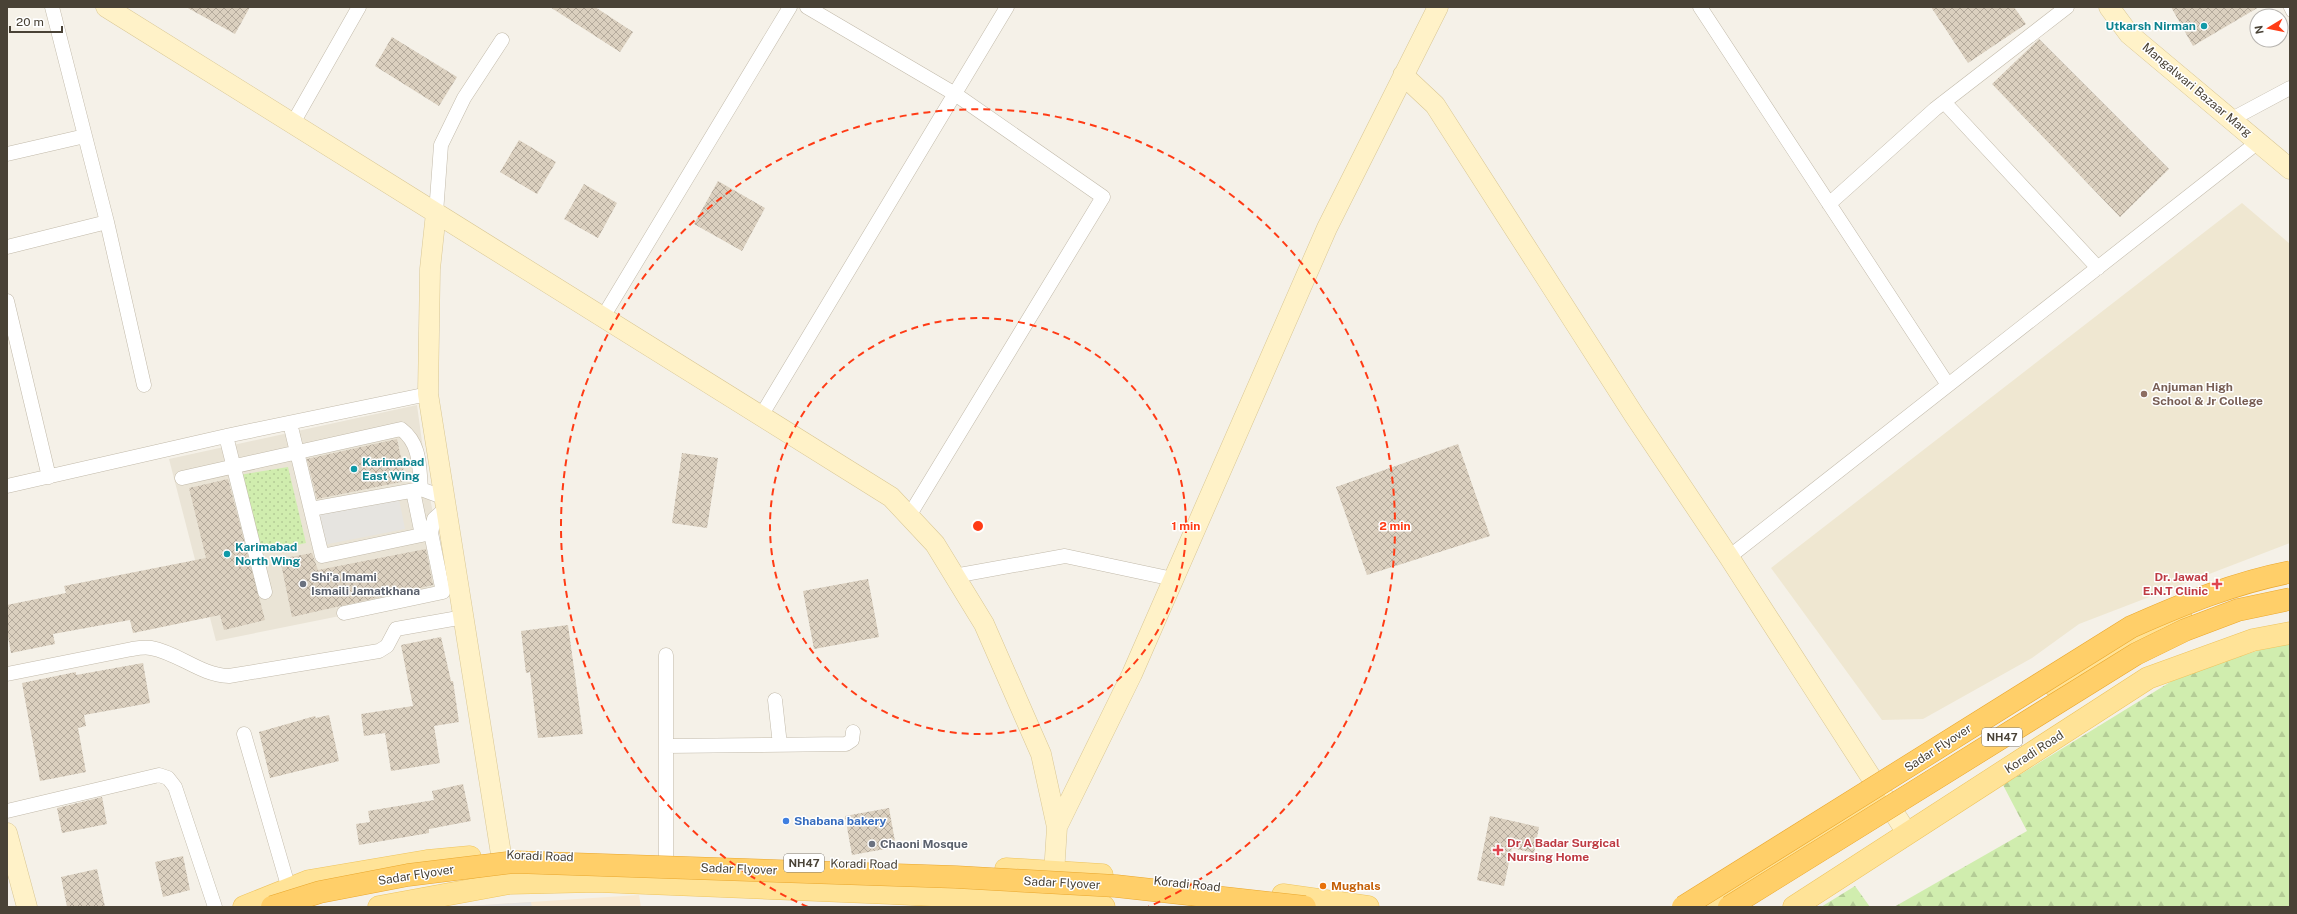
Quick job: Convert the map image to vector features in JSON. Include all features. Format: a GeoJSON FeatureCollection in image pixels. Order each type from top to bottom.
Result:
{"type":"FeatureCollection","features":[{"type":"Feature","properties":{"kind":"highway","name":"Sadar Flyover"},"geometry":{"type":"LineString","coordinates":[[1683,907],[2131,628],[2203,596],[2250,580],[2290,572]]}},
{"type":"Feature","properties":{"kind":"highway","name":"Sadar Flyover"},"geometry":{"type":"LineString","coordinates":[[1729,907],[2136,654],[2185,630],[2238,610],[2290,599]]}},
{"type":"Feature","properties":{"kind":"highway"},"geometry":{"type":"LineString","coordinates":[[1747,907],[1936,794],[2140,668],[2178,647],[2248,617],[2290,608]]}},
{"type":"Feature","properties":{"kind":"highway","name":"Sadar Flyover"},"geometry":{"type":"LineString","coordinates":[[272,907],[327,890],[408,875],[514,862],[956,878],[1116,886],[1305,907]]}},
{"type":"Feature","properties":{"kind":"highway","name":"Sadar Flyover"},"geometry":{"type":"LineString","coordinates":[[309,907],[427,884],[526,870],[979,886],[1128,895],[1240,907]]}},
{"type":"Feature","properties":{"kind":"main road","name":"NH47"},"geometry":{"type":"LineString","coordinates":[[1883,794],[1928,763],[2036,697],[2143,637],[2227,604],[2290,590]]}},
{"type":"Feature","properties":{"kind":"main road","name":"Koradi Road"},"geometry":{"type":"LineString","coordinates":[[1794,907],[2148,678],[2253,640],[2290,633]]}},
{"type":"Feature","properties":{"kind":"main road"},"geometry":{"type":"LineString","coordinates":[[1710,907],[1883,794]]}},
{"type":"Feature","properties":{"kind":"main road","name":"Koradi Road"},"geometry":{"type":"LineString","coordinates":[[244,907],[309,881],[427,861],[501,854],[1055,871],[1236,889],[1368,907]]}},
{"type":"Feature","properties":{"kind":"main road","name":"Koradi Road"},"geometry":{"type":"LineString","coordinates":[[379,907],[510,883],[597,882],[890,900],[1052,901],[1078,906],[1104,907]]}},
{"type":"Feature","properties":{"kind":"street"},"geometry":{"type":"LineString","coordinates":[[52,7],[107,222],[144,385]]}},
{"type":"Feature","properties":{"kind":"street"},"geometry":{"type":"LineString","coordinates":[[106,7],[891,497],[935,544],[984,624],[1042,754],[1057,827],[1052,901]]}},
{"type":"Feature","properties":{"kind":"street"},"geometry":{"type":"LineString","coordinates":[[293,124],[359,7]]}},
{"type":"Feature","properties":{"kind":"street"},"geometry":{"type":"LineString","coordinates":[[603,317],[790,7]]}},
{"type":"Feature","properties":{"kind":"street"},"geometry":{"type":"LineString","coordinates":[[807,7],[955,94],[1103,197],[909,516]]}},
{"type":"Feature","properties":{"kind":"street"},"geometry":{"type":"LineString","coordinates":[[761,416],[1007,7]]}},
{"type":"Feature","properties":{"kind":"street"},"geometry":{"type":"LineString","coordinates":[[1057,827],[1132,674],[1327,228],[1438,7]]}},
{"type":"Feature","properties":{"kind":"street"},"geometry":{"type":"LineString","coordinates":[[1700,7],[1948,386]]}},
{"type":"Feature","properties":{"kind":"street"},"geometry":{"type":"LineString","coordinates":[[1829,204],[1944,102],[2067,7]]}},
{"type":"Feature","properties":{"kind":"street","name":"Mangalwari Bazaar Marg"},"geometry":{"type":"LineString","coordinates":[[2109,7],[2129,34],[2290,169]]}},
{"type":"Feature","properties":{"kind":"street"},"geometry":{"type":"LineString","coordinates":[[501,854],[428,394],[430,269],[436,213],[440,145],[464,98],[502,40]]}},
{"type":"Feature","properties":{"kind":"street"},"geometry":{"type":"LineString","coordinates":[[1403,75],[1435,105],[1629,408],[1729,557],[1907,833]]}},
{"type":"Feature","properties":{"kind":"street"},"geometry":{"type":"LineString","coordinates":[[2232,119],[2290,88]]}},
{"type":"Feature","properties":{"kind":"street"},"geometry":{"type":"LineString","coordinates":[[1944,102],[2098,268]]}},
{"type":"Feature","properties":{"kind":"street"},"geometry":{"type":"LineString","coordinates":[[7,154],[85,136]]}},
{"type":"Feature","properties":{"kind":"street"},"geometry":{"type":"LineString","coordinates":[[1729,557],[2258,142]]}},
{"type":"Feature","properties":{"kind":"street"},"geometry":{"type":"LineString","coordinates":[[7,247],[107,222]]}},
{"type":"Feature","properties":{"kind":"street"},"geometry":{"type":"LineString","coordinates":[[7,301],[48,477]]}},
{"type":"Feature","properties":{"kind":"street"},"geometry":{"type":"LineString","coordinates":[[7,486],[226,436],[428,394]]}},
{"type":"Feature","properties":{"kind":"street"},"geometry":{"type":"LineString","coordinates":[[290,423],[322,556],[427,534]]}},
{"type":"Feature","properties":{"kind":"street"},"geometry":{"type":"LineString","coordinates":[[182,478],[401,429],[409,435],[416,446],[417,490],[443,592],[344,613]]}},
{"type":"Feature","properties":{"kind":"street"},"geometry":{"type":"LineString","coordinates":[[226,436],[265,592]]}},
{"type":"Feature","properties":{"kind":"street"},"geometry":{"type":"LineString","coordinates":[[311,509],[417,490],[446,503]]}},
{"type":"Feature","properties":{"kind":"street"},"geometry":{"type":"LineString","coordinates":[[427,534],[434,519],[446,503]]}},
{"type":"Feature","properties":{"kind":"street"},"geometry":{"type":"LineString","coordinates":[[954,576],[1065,556],[1173,579]]}},
{"type":"Feature","properties":{"kind":"street"},"geometry":{"type":"LineString","coordinates":[[7,674],[132,649],[150,648],[174,656],[210,674],[229,676],[379,651],[387,646],[396,629],[464,617]]}},
{"type":"Feature","properties":{"kind":"street"},"geometry":{"type":"LineString","coordinates":[[666,655],[666,860]]}},
{"type":"Feature","properties":{"kind":"street"},"geometry":{"type":"LineString","coordinates":[[775,700],[780,744]]}},
{"type":"Feature","properties":{"kind":"street"},"geometry":{"type":"LineString","coordinates":[[666,746],[846,744],[852,740],[853,732]]}},
{"type":"Feature","properties":{"kind":"street"},"geometry":{"type":"LineString","coordinates":[[244,734],[289,889]]}},
{"type":"Feature","properties":{"kind":"street"},"geometry":{"type":"LineString","coordinates":[[7,811],[159,776],[168,778],[175,787],[215,907]]}},
{"type":"Feature","properties":{"kind":"street"},"geometry":{"type":"LineString","coordinates":[[7,833],[27,907]]}},
{"type":"Feature","properties":{"kind":"street"},"geometry":{"type":"LineString","coordinates":[[890,900],[893,865]]}},
{"type":"Feature","properties":{"kind":"street"},"geometry":{"type":"LineString","coordinates":[[1078,906],[1080,873]]}},
{"type":"Feature","properties":{"kind":"lane"},"geometry":{"type":"LineString","coordinates":[[2287,7],[2290,13]]}},
{"type":"Feature","properties":{"kind":"shaded area","name":"Anjuman High School & Jr College"},"geometry":{"type":"Polygon","coordinates":[[[2242,203],[2290,244],[2290,543],[2079,624],[2032,658],[1923,719],[1882,720],[1771,568],[2242,203]]]}},
{"type":"Feature","properties":{"kind":"shaded area"},"geometry":{"type":"Polygon","coordinates":[[[417,405],[429,493],[449,594],[216,641],[169,459],[417,405]]]}},
{"type":"Feature","properties":{"kind":"shaded area"},"geometry":{"type":"Polygon","coordinates":[[[397,489],[405,529],[313,547],[305,508],[397,489]]]}},
{"type":"Feature","properties":{"kind":"shaded area"},"geometry":{"type":"Polygon","coordinates":[[[639,895],[641,907],[454,907],[531,902],[639,895]]]}},
{"type":"Feature","properties":{"kind":"shaded area"},"geometry":{"type":"Polygon","coordinates":[[[531,902],[532,907],[454,907],[531,902]]]}},
{"type":"Feature","properties":{"kind":"green space"},"geometry":{"type":"Polygon","coordinates":[[[288,467],[306,543],[256,554],[239,475],[288,467]]]}},
{"type":"Feature","properties":{"kind":"green space"},"geometry":{"type":"Polygon","coordinates":[[[2290,640],[2290,907],[1894,907],[2027,831],[2003,785],[2180,676],[2290,640]]]}},
{"type":"Feature","properties":{"kind":"green space"},"geometry":{"type":"Polygon","coordinates":[[[1855,886],[1870,907],[1821,907],[1855,886]]]}},
{"type":"Feature","properties":{"kind":"building"},"geometry":{"type":"Polygon","coordinates":[[[186,7],[250,7],[235,34],[186,7]]]}},
{"type":"Feature","properties":{"kind":"building"},"geometry":{"type":"Polygon","coordinates":[[[550,7],[595,7],[633,32],[620,52],[550,7]]]}},
{"type":"Feature","properties":{"kind":"building"},"geometry":{"type":"Polygon","coordinates":[[[1931,7],[2014,7],[2026,24],[1968,63],[1931,7]]]}},
{"type":"Feature","properties":{"kind":"building","name":"Utkarsh Nirman"},"geometry":{"type":"Polygon","coordinates":[[[2171,7],[2259,7],[2249,8],[2249,13],[2193,46],[2171,7]]]}},
{"type":"Feature","properties":{"kind":"building"},"geometry":{"type":"Polygon","coordinates":[[[392,37],[457,77],[439,106],[375,66],[392,37]]]}},
{"type":"Feature","properties":{"kind":"building"},"geometry":{"type":"Polygon","coordinates":[[[2039,39],[2169,169],[2120,217],[1992,84],[2039,39]]]}},
{"type":"Feature","properties":{"kind":"building"},"geometry":{"type":"Polygon","coordinates":[[[519,140],[556,162],[537,194],[500,172],[519,140]]]}},
{"type":"Feature","properties":{"kind":"building"},"geometry":{"type":"Polygon","coordinates":[[[718,181],[765,208],[742,251],[694,224],[718,181]]]}},
{"type":"Feature","properties":{"kind":"building"},"geometry":{"type":"Polygon","coordinates":[[[584,184],[617,203],[598,238],[564,219],[584,184]]]}},
{"type":"Feature","properties":{"kind":"building","name":"Karimabad East Wing"},"geometry":{"type":"Polygon","coordinates":[[[397,439],[406,481],[317,499],[307,459],[397,439]]]}},
{"type":"Feature","properties":{"kind":"building"},"geometry":{"type":"Polygon","coordinates":[[[1458,444],[1490,536],[1367,575],[1336,487],[1458,444]]]}},
{"type":"Feature","properties":{"kind":"building"},"geometry":{"type":"Polygon","coordinates":[[[682,453],[718,458],[707,528],[672,523],[682,453]]]}},
{"type":"Feature","properties":{"kind":"building"},"geometry":{"type":"Polygon","coordinates":[[[228,479],[265,620],[224,630],[220,615],[133,633],[130,620],[53,634],[55,644],[11,653],[7,631],[7,605],[66,593],[64,586],[206,558],[189,488],[228,479]]]}},
{"type":"Feature","properties":{"kind":"building"},"geometry":{"type":"Polygon","coordinates":[[[426,549],[433,585],[292,617],[280,559],[312,553],[318,570],[426,549]]]}},
{"type":"Feature","properties":{"kind":"building"},"geometry":{"type":"Polygon","coordinates":[[[868,579],[879,637],[814,649],[803,591],[868,579]]]}},
{"type":"Feature","properties":{"kind":"building"},"geometry":{"type":"Polygon","coordinates":[[[568,625],[583,734],[538,738],[530,672],[526,673],[521,631],[568,625]]]}},
{"type":"Feature","properties":{"kind":"building"},"geometry":{"type":"Polygon","coordinates":[[[441,637],[451,681],[453,681],[459,722],[434,726],[440,763],[391,771],[385,733],[364,736],[361,714],[413,706],[401,645],[441,637]]]}},
{"type":"Feature","properties":{"kind":"building"},"geometry":{"type":"Polygon","coordinates":[[[143,663],[150,703],[84,715],[86,726],[78,728],[86,772],[40,781],[22,683],[76,672],[76,675],[143,663]]]}},
{"type":"Feature","properties":{"kind":"building"},"geometry":{"type":"Polygon","coordinates":[[[329,715],[339,761],[270,778],[259,732],[315,716],[316,718],[329,715]]]}},
{"type":"Feature","properties":{"kind":"building"},"geometry":{"type":"Polygon","coordinates":[[[463,784],[471,821],[429,829],[429,833],[359,845],[356,824],[370,822],[368,811],[434,800],[432,791],[463,784]]]}},
{"type":"Feature","properties":{"kind":"building"},"geometry":{"type":"Polygon","coordinates":[[[102,797],[107,824],[62,833],[57,808],[102,797]]]}},
{"type":"Feature","properties":{"kind":"building"},"geometry":{"type":"Polygon","coordinates":[[[889,808],[896,847],[852,855],[845,816],[889,808]]]}},
{"type":"Feature","properties":{"kind":"building"},"geometry":{"type":"Polygon","coordinates":[[[1490,816],[1539,827],[1534,853],[1512,848],[1504,886],[1477,880],[1490,816]]]}},
{"type":"Feature","properties":{"kind":"building"},"geometry":{"type":"Polygon","coordinates":[[[183,856],[190,890],[163,897],[155,862],[183,856]]]}},
{"type":"Feature","properties":{"kind":"building"},"geometry":{"type":"Polygon","coordinates":[[[97,869],[105,907],[67,907],[61,877],[97,869]]]}},
{"type":"Feature","properties":{"kind":"place","name":"Utkarsh Nirman"},"geometry":{"type":"Point","coordinates":[2204,26]}},
{"type":"Feature","properties":{"kind":"place","name":"Anjuman High School & Jr College"},"geometry":{"type":"Point","coordinates":[2144,394]}},
{"type":"Feature","properties":{"kind":"place","name":"Karimabad East Wing"},"geometry":{"type":"Point","coordinates":[354,469]}},
{"type":"Feature","properties":{"kind":"place","name":"Karimabad North Wing"},"geometry":{"type":"Point","coordinates":[227,554]}},
{"type":"Feature","properties":{"kind":"place","name":"Shi'a Imami Ismaili Jamatkhana"},"geometry":{"type":"Point","coordinates":[303,584]}},
{"type":"Feature","properties":{"kind":"place","name":"Dr. Jawad E.N.T Clinic"},"geometry":{"type":"Point","coordinates":[2217,584]}},
{"type":"Feature","properties":{"kind":"place","name":"Shabana bakery"},"geometry":{"type":"Point","coordinates":[786,821]}},
{"type":"Feature","properties":{"kind":"place","name":"Chaoni Mosque"},"geometry":{"type":"Point","coordinates":[872,844]}},
{"type":"Feature","properties":{"kind":"place","name":"Dr A Badar Surgical Nursing Home"},"geometry":{"type":"Point","coordinates":[1498,850]}},
{"type":"Feature","properties":{"kind":"place","name":"Mughals"},"geometry":{"type":"Point","coordinates":[1323,886]}}]}
